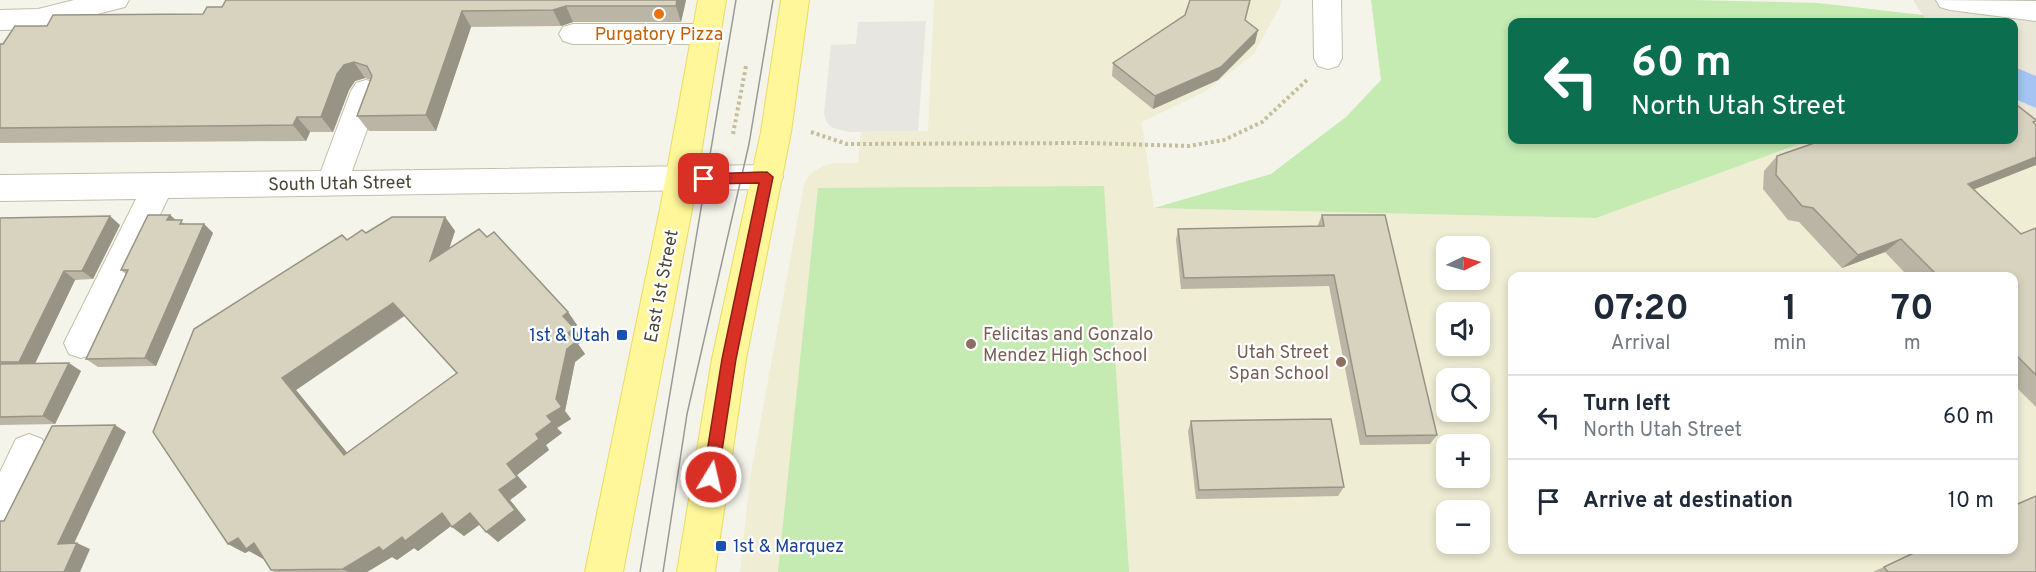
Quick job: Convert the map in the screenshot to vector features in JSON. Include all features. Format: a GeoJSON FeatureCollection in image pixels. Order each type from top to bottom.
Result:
{"type":"FeatureCollection","features":[{"type":"Feature","properties":{"kind":"main road","name":"East 1st Street"},"geometry":{"type":"LineString","coordinates":[[604,572],[681,179],[712,0]]}},
{"type":"Feature","properties":{"kind":"main road"},"geometry":{"type":"LineString","coordinates":[[696,572],[729,359],[767,177],[795,0]]}},
{"type":"Feature","properties":{"kind":"street"},"geometry":{"type":"LineString","coordinates":[[0,20],[38,19],[115,0]]}},
{"type":"Feature","properties":{"kind":"street"},"geometry":{"type":"LineString","coordinates":[[1327,0],[1328,58]]}},
{"type":"Feature","properties":{"kind":"street"},"geometry":{"type":"LineString","coordinates":[[1950,0],[2021,6]]}},
{"type":"Feature","properties":{"kind":"street"},"geometry":{"type":"LineString","coordinates":[[573,34],[706,34]]}},
{"type":"Feature","properties":{"kind":"street"},"geometry":{"type":"LineString","coordinates":[[332,183],[366,92]]}},
{"type":"Feature","properties":{"kind":"street","name":"South Utah Street"},"geometry":{"type":"LineString","coordinates":[[0,188],[767,177]]}},
{"type":"Feature","properties":{"kind":"street"},"geometry":{"type":"LineString","coordinates":[[81,343],[158,186]]}},
{"type":"Feature","properties":{"kind":"street"},"geometry":{"type":"LineString","coordinates":[[0,511],[29,451]]}},
{"type":"Feature","properties":{"kind":"path"},"geometry":{"type":"LineString","coordinates":[[805,130],[847,144],[1086,143],[1189,146],[1224,140],[1262,122],[1297,92],[1328,58]]}},
{"type":"Feature","properties":{"kind":"path"},"geometry":{"type":"LineString","coordinates":[[733,134],[746,66]]}},
{"type":"Feature","properties":{"kind":"shaded area"},"geometry":{"type":"Polygon","coordinates":[[[934,0],[1281,0],[1254,54],[1206,91],[1142,122],[1154,208],[1596,218],[1799,144],[2018,144],[2018,141],[2036,145],[2036,572],[740,572],[750,479],[804,184],[810,174],[823,166],[834,163],[858,163],[861,132],[928,131],[934,0]]]}},
{"type":"Feature","properties":{"kind":"shaded area"},"geometry":{"type":"Polygon","coordinates":[[[1913,0],[2036,0],[2036,145],[2018,129],[2018,18],[1924,18],[1913,0]]]}},
{"type":"Feature","properties":{"kind":"shaded area"},"geometry":{"type":"Polygon","coordinates":[[[926,21],[918,131],[848,132],[831,127],[824,113],[831,45],[856,44],[858,22],[926,21]]]}},
{"type":"Feature","properties":{"kind":"green space"},"geometry":{"type":"Polygon","coordinates":[[[1371,0],[1692,0],[1818,3],[1923,15],[1925,18],[1508,18],[1508,144],[1799,144],[1596,218],[1154,208],[1271,174],[1346,117],[1381,80],[1371,0]]]}},
{"type":"Feature","properties":{"kind":"green space"},"geometry":{"type":"Polygon","coordinates":[[[1104,186],[1129,572],[778,572],[818,188],[1104,186]]]}},
{"type":"Feature","properties":{"kind":"water"},"geometry":{"type":"Polygon","coordinates":[[[2018,68],[2036,76],[2036,108],[2018,100],[2018,68]]]}},
{"type":"Feature","properties":{"kind":"building"},"geometry":{"type":"Polygon","coordinates":[[[226,0],[677,0],[676,6],[566,6],[553,10],[462,11],[426,115],[357,116],[372,76],[367,66],[354,62],[344,65],[337,74],[321,117],[297,117],[293,125],[0,128],[0,44],[3,44],[15,26],[47,26],[53,15],[203,14],[207,7],[222,7],[226,0]]]}},
{"type":"Feature","properties":{"kind":"building"},"geometry":{"type":"Polygon","coordinates":[[[1190,0],[1250,0],[1245,20],[1258,30],[1221,67],[1155,96],[1113,63],[1185,15],[1190,0]]]}},
{"type":"Feature","properties":{"kind":"building"},"geometry":{"type":"Polygon","coordinates":[[[2018,106],[2036,120],[2033,122],[2036,125],[2036,157],[1968,184],[2021,234],[2036,228],[2036,375],[2018,357],[2018,272],[1934,272],[1901,239],[1858,255],[1813,208],[1802,206],[1776,175],[1777,156],[1812,144],[2018,144],[2018,106]]]}},
{"type":"Feature","properties":{"kind":"building"},"geometry":{"type":"Polygon","coordinates":[[[148,215],[170,215],[167,220],[182,220],[180,224],[204,224],[145,358],[86,359],[128,270],[121,270],[148,215]]]}},
{"type":"Feature","properties":{"kind":"building"},"geometry":{"type":"Polygon","coordinates":[[[1322,215],[1385,215],[1436,435],[1366,436],[1334,275],[1184,278],[1178,229],[1324,226],[1322,215]]]}},
{"type":"Feature","properties":{"kind":"building"},"geometry":{"type":"Polygon","coordinates":[[[110,216],[82,271],[64,271],[19,362],[0,362],[0,218],[110,216]]]}},
{"type":"Feature","properties":{"kind":"building"},"geometry":{"type":"Polygon","coordinates":[[[392,217],[445,217],[430,261],[479,229],[487,237],[494,232],[568,312],[563,316],[574,328],[568,333],[576,342],[567,349],[556,399],[562,407],[547,416],[552,422],[536,434],[539,439],[507,464],[517,477],[499,490],[515,510],[486,532],[470,513],[452,527],[442,513],[405,541],[402,537],[383,551],[379,547],[343,569],[271,570],[254,543],[246,549],[238,538],[228,544],[153,432],[194,329],[342,235],[347,240],[362,230],[366,233],[392,217]],[[393,303],[282,378],[344,455],[457,373],[393,303]]]}},
{"type":"Feature","properties":{"kind":"building"},"geometry":{"type":"Polygon","coordinates":[[[69,363],[43,416],[0,417],[0,364],[69,363]]]}},
{"type":"Feature","properties":{"kind":"building"},"geometry":{"type":"Polygon","coordinates":[[[1331,419],[1344,487],[1199,490],[1191,421],[1331,419]]]}},
{"type":"Feature","properties":{"kind":"building"},"geometry":{"type":"Polygon","coordinates":[[[115,425],[58,544],[77,543],[64,572],[0,572],[0,521],[4,521],[52,426],[115,425]]]}},
{"type":"Feature","properties":{"kind":"building"},"geometry":{"type":"Polygon","coordinates":[[[2036,496],[2036,572],[1888,572],[1884,567],[1911,554],[2018,554],[2018,504],[2036,496]]]}},
{"type":"Feature","properties":{"kind":"tram line"},"geometry":{"type":"LineString","coordinates":[[640,572],[736,0]]}},
{"type":"Feature","properties":{"kind":"tram line"},"geometry":{"type":"LineString","coordinates":[[663,572],[687,414],[749,144],[773,0]]}},
{"type":"Feature","properties":{"kind":"place","name":"Purgatory Pizza"},"geometry":{"type":"Point","coordinates":[659,14]}},
{"type":"Feature","properties":{"kind":"place","name":"1st & Utah"},"geometry":{"type":"Point","coordinates":[622,335]}},
{"type":"Feature","properties":{"kind":"place","name":"Felicitas and Gonzalo Mendez High School"},"geometry":{"type":"Point","coordinates":[971,344]}},
{"type":"Feature","properties":{"kind":"place","name":"Utah Street Span School"},"geometry":{"type":"Point","coordinates":[1341,362]}},
{"type":"Feature","properties":{"kind":"place","name":"1st & Marquez"},"geometry":{"type":"Point","coordinates":[721,546]}},
{"type":"Feature","properties":{"kind":"route"},"geometry":{"type":"LineString","coordinates":[[704,179],[767,177],[729,359],[711,477]]}}]}
